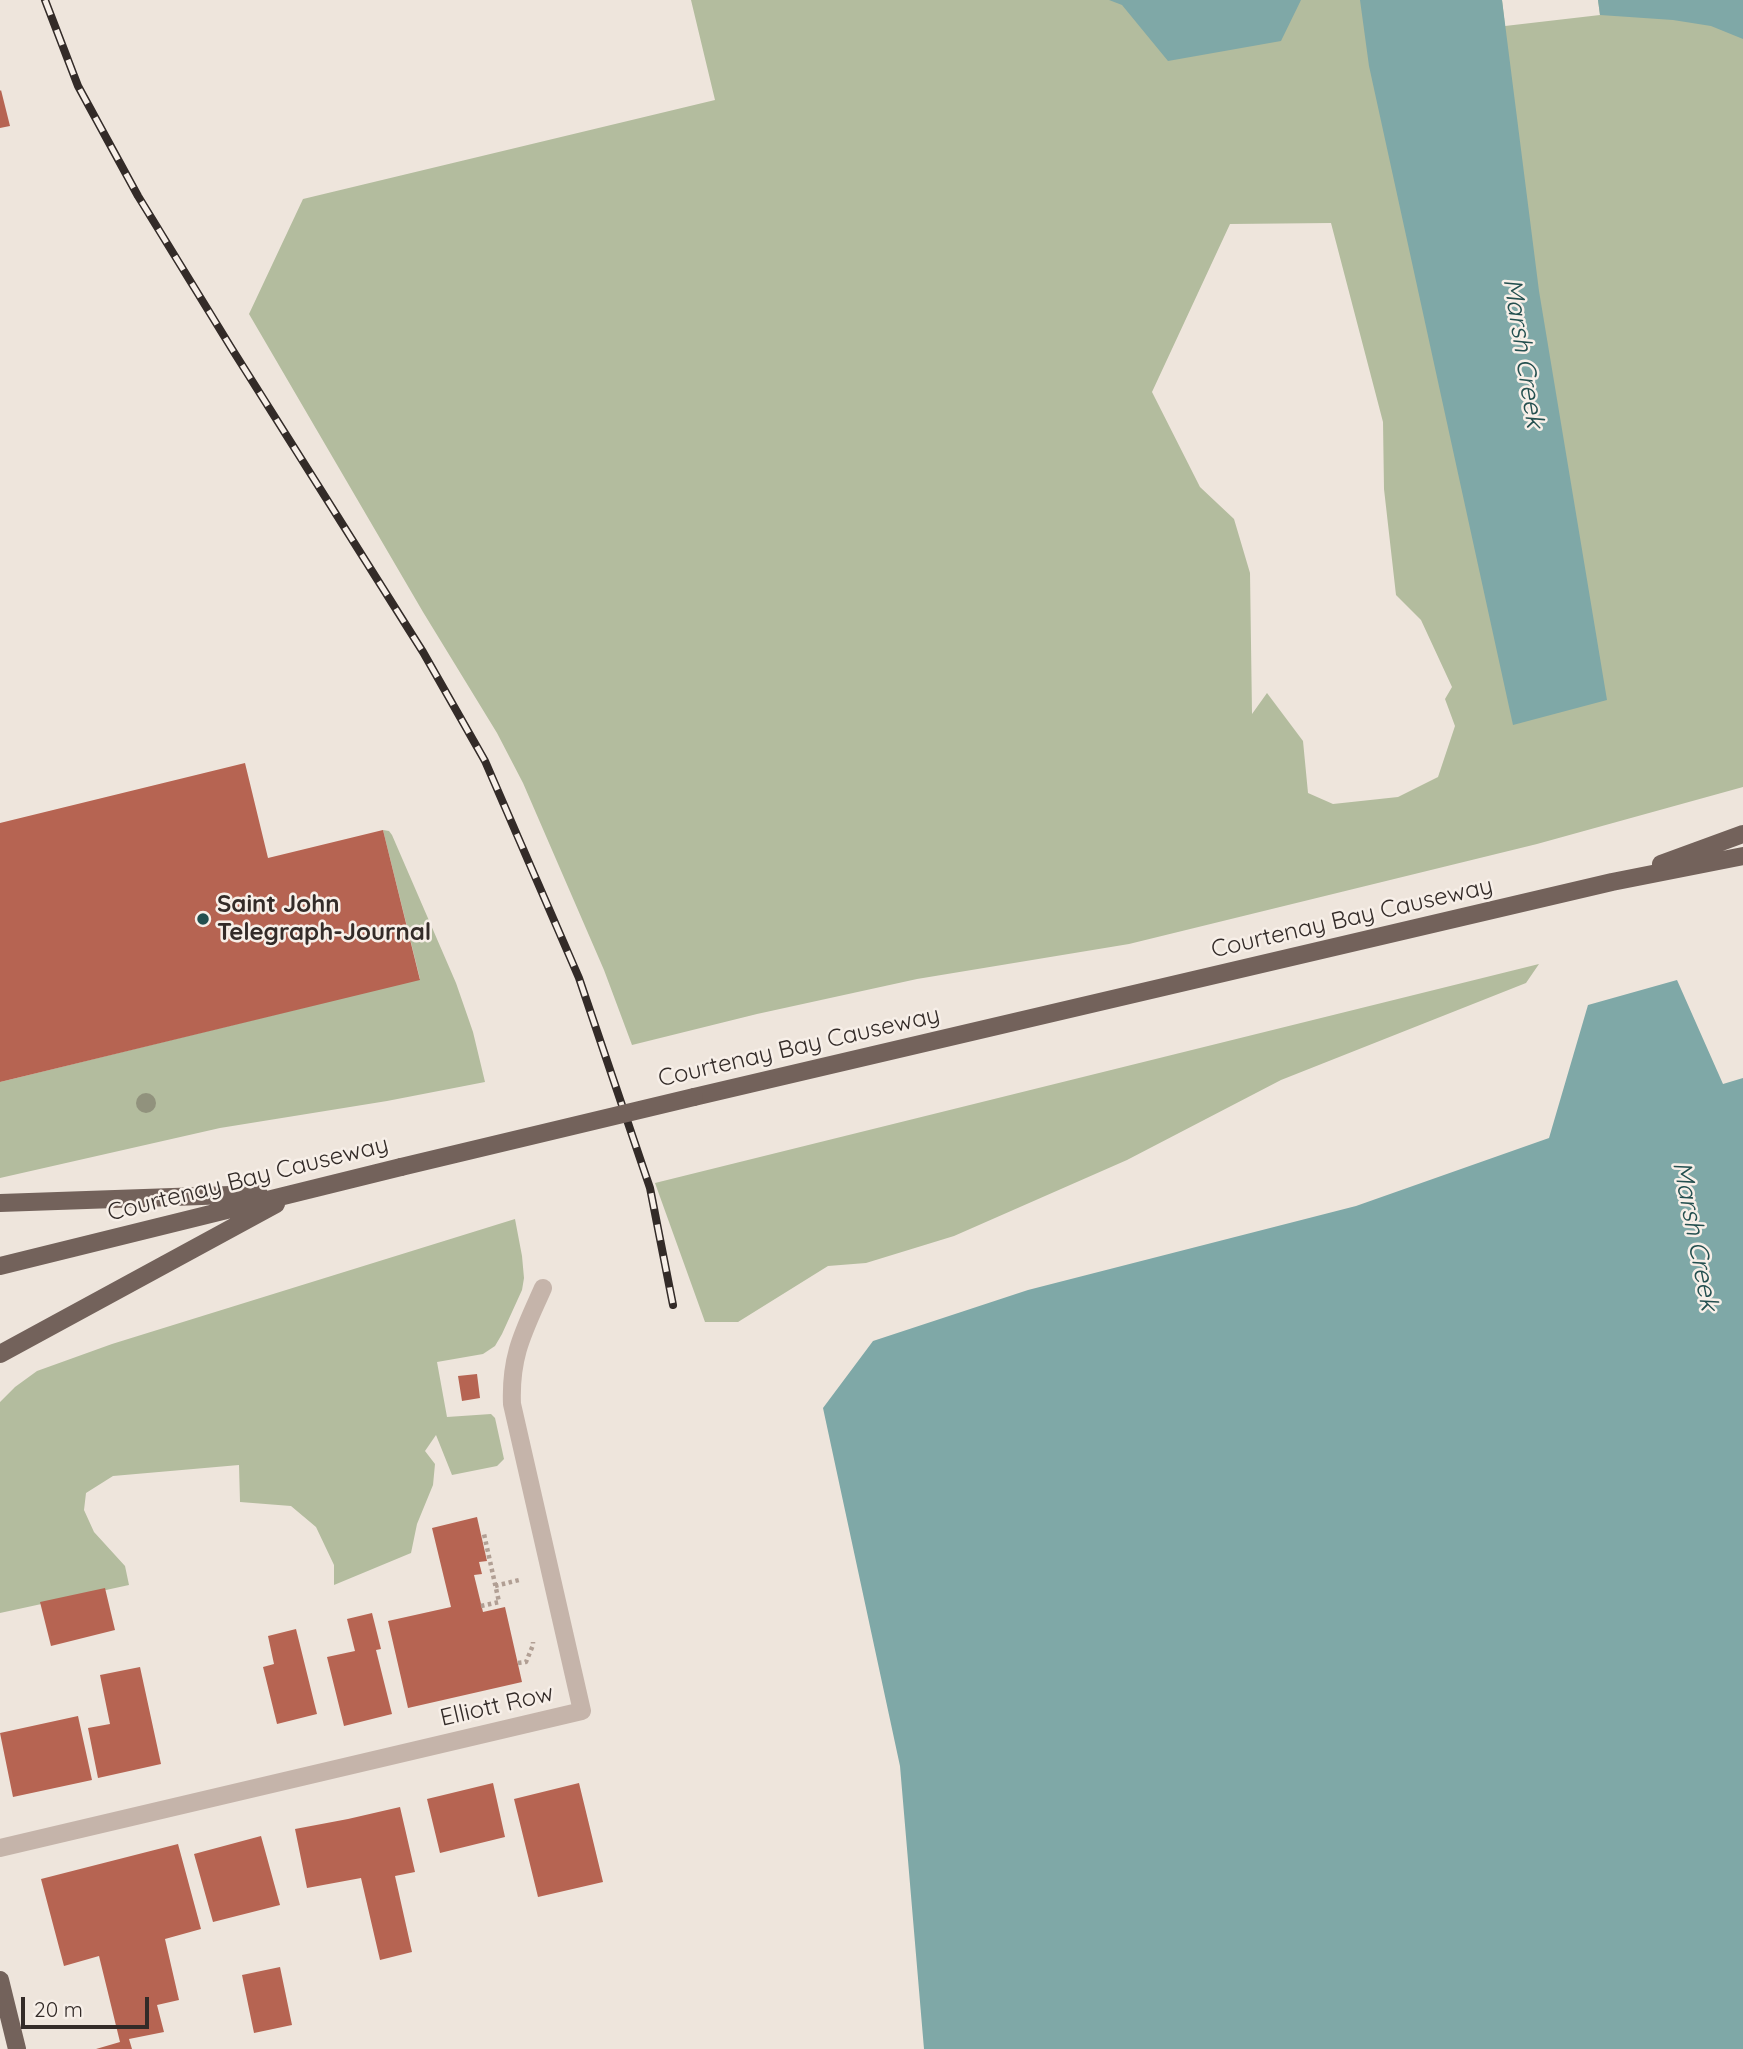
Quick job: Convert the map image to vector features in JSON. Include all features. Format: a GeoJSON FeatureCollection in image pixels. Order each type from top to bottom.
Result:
{"type":"FeatureCollection","features":[{"type":"Feature","properties":{"kind":"main road","name":"Courtenay Bay Causeway"},"geometry":{"type":"LineString","coordinates":[[1612,882],[1743,834]]}},
{"type":"Feature","properties":{"kind":"main road","name":"Courtenay Bay Causeway"},"geometry":{"type":"LineString","coordinates":[[0,1266],[694,1097],[1612,882],[1743,856]]}},
{"type":"Feature","properties":{"kind":"main road"},"geometry":{"type":"LineString","coordinates":[[0,1203],[298,1192]]}},
{"type":"Feature","properties":{"kind":"main road"},"geometry":{"type":"LineString","coordinates":[[0,1354],[298,1192]]}},
{"type":"Feature","properties":{"kind":"main road"},"geometry":{"type":"LineString","coordinates":[[0,1980],[17,2049]]}},
{"type":"Feature","properties":{"kind":"street","name":"Elliott Row"},"geometry":{"type":"LineString","coordinates":[[0,1848],[582,1711],[512,1404],[515,1355],[543,1288]]}},
{"type":"Feature","properties":{"kind":"path"},"geometry":{"type":"LineString","coordinates":[[481,1606],[499,1602],[484,1534]]}},
{"type":"Feature","properties":{"kind":"path"},"geometry":{"type":"LineString","coordinates":[[495,1586],[519,1580]]}},
{"type":"Feature","properties":{"kind":"green space"},"geometry":{"type":"Polygon","coordinates":[[[691,0],[1502,0],[1505,26],[1600,15],[1598,0],[1743,0],[1743,787],[1537,844],[1129,944],[917,979],[632,1045],[604,970],[523,783],[497,733],[249,314],[303,199],[715,100],[691,0]],[[1331,223],[1230,224],[1152,392],[1200,487],[1234,519],[1250,573],[1252,714],[1267,693],[1303,741],[1308,793],[1333,804],[1398,797],[1438,777],[1455,726],[1445,699],[1452,687],[1421,620],[1396,595],[1384,489],[1383,422],[1331,223]]]}},
{"type":"Feature","properties":{"kind":"green space"},"geometry":{"type":"Polygon","coordinates":[[[383,830],[392,835],[456,983],[473,1032],[485,1082],[220,1128],[0,1178],[0,1082],[420,979],[383,830]]]}},
{"type":"Feature","properties":{"kind":"green space"},"geometry":{"type":"Polygon","coordinates":[[[1539,964],[1526,983],[1281,1080],[1127,1160],[954,1236],[866,1263],[828,1266],[738,1322],[705,1322],[655,1183],[1539,964]]]}},
{"type":"Feature","properties":{"kind":"green space"},"geometry":{"type":"Polygon","coordinates":[[[515,1219],[524,1278],[522,1290],[502,1334],[495,1346],[483,1354],[437,1362],[447,1417],[491,1414],[495,1418],[504,1459],[497,1466],[452,1475],[436,1435],[425,1451],[435,1464],[433,1485],[417,1524],[411,1553],[334,1585],[334,1565],[316,1527],[291,1506],[240,1502],[239,1465],[113,1476],[86,1493],[84,1510],[94,1532],[125,1566],[129,1585],[0,1613],[0,1402],[15,1387],[37,1371],[112,1344],[515,1219]]]}},
{"type":"Feature","properties":{"kind":"water"},"geometry":{"type":"Polygon","coordinates":[[[1109,0],[1301,0],[1281,41],[1168,61],[1122,5],[1109,0]]]}},
{"type":"Feature","properties":{"kind":"water","name":"Marsh Creek"},"geometry":{"type":"Polygon","coordinates":[[[1360,0],[1502,0],[1539,291],[1607,700],[1513,725],[1369,66],[1360,0]]]}},
{"type":"Feature","properties":{"kind":"water"},"geometry":{"type":"Polygon","coordinates":[[[1598,0],[1743,0],[1743,39],[1711,26],[1673,20],[1600,15],[1598,0]]]}},
{"type":"Feature","properties":{"kind":"water","name":"Marsh Creek"},"geometry":{"type":"Polygon","coordinates":[[[1677,980],[1723,1084],[1743,1078],[1743,2049],[924,2049],[900,1766],[823,1408],[873,1341],[1028,1290],[1356,1206],[1549,1138],[1588,1005],[1677,980]]]}},
{"type":"Feature","properties":{"kind":"building"},"geometry":{"type":"Polygon","coordinates":[[[0,91],[10,126],[0,128],[0,91]]]}},
{"type":"Feature","properties":{"kind":"building","name":"Saint John Telegraph-Journal"},"geometry":{"type":"Polygon","coordinates":[[[245,763],[268,858],[383,830],[420,980],[0,1082],[0,823],[245,763]]]}},
{"type":"Feature","properties":{"kind":"building"},"geometry":{"type":"Polygon","coordinates":[[[477,1374],[480,1398],[462,1401],[458,1376],[477,1374]]]}},
{"type":"Feature","properties":{"kind":"building"},"geometry":{"type":"Polygon","coordinates":[[[477,1517],[487,1561],[479,1562],[482,1574],[474,1575],[483,1612],[505,1607],[522,1682],[408,1708],[388,1621],[451,1607],[432,1528],[477,1517]]]}},
{"type":"Feature","properties":{"kind":"building"},"geometry":{"type":"Polygon","coordinates":[[[105,1588],[115,1630],[51,1646],[40,1602],[105,1588]]]}},
{"type":"Feature","properties":{"kind":"building"},"geometry":{"type":"Polygon","coordinates":[[[372,1613],[381,1649],[376,1650],[392,1714],[344,1726],[327,1657],[355,1651],[347,1619],[372,1613]]]}},
{"type":"Feature","properties":{"kind":"building"},"geometry":{"type":"Polygon","coordinates":[[[296,1629],[317,1714],[277,1724],[263,1667],[274,1664],[268,1636],[296,1629]]]}},
{"type":"Feature","properties":{"kind":"building"},"geometry":{"type":"Polygon","coordinates":[[[140,1667],[161,1764],[98,1778],[88,1728],[110,1724],[100,1675],[140,1667]]]}},
{"type":"Feature","properties":{"kind":"building"},"geometry":{"type":"Polygon","coordinates":[[[78,1716],[92,1780],[13,1797],[0,1733],[78,1716]]]}},
{"type":"Feature","properties":{"kind":"building"},"geometry":{"type":"Polygon","coordinates":[[[493,1783],[505,1837],[440,1853],[427,1799],[493,1783]]]}},
{"type":"Feature","properties":{"kind":"building"},"geometry":{"type":"Polygon","coordinates":[[[579,1783],[603,1882],[538,1897],[514,1799],[579,1783]]]}},
{"type":"Feature","properties":{"kind":"building"},"geometry":{"type":"Polygon","coordinates":[[[400,1807],[415,1872],[395,1876],[412,1952],[380,1960],[361,1878],[307,1888],[295,1829],[400,1807]]]}},
{"type":"Feature","properties":{"kind":"building"},"geometry":{"type":"Polygon","coordinates":[[[261,1836],[280,1905],[213,1922],[194,1854],[261,1836]]]}},
{"type":"Feature","properties":{"kind":"building"},"geometry":{"type":"Polygon","coordinates":[[[178,1844],[201,1929],[165,1939],[179,2000],[157,2005],[164,2032],[129,2039],[132,2049],[96,2049],[120,2042],[99,1956],[64,1966],[41,1879],[178,1844]]]}},
{"type":"Feature","properties":{"kind":"building"},"geometry":{"type":"Polygon","coordinates":[[[280,1967],[292,2025],[254,2033],[242,1975],[280,1967]]]}},
{"type":"Feature","properties":{"kind":"railway"},"geometry":{"type":"LineString","coordinates":[[45,0],[78,86],[138,196],[423,652],[485,761],[579,978],[650,1188],[673,1305]]}},
{"type":"Feature","properties":{"kind":"place","name":"Saint John Telegraph-Journal"},"geometry":{"type":"Point","coordinates":[203,919]}}]}
